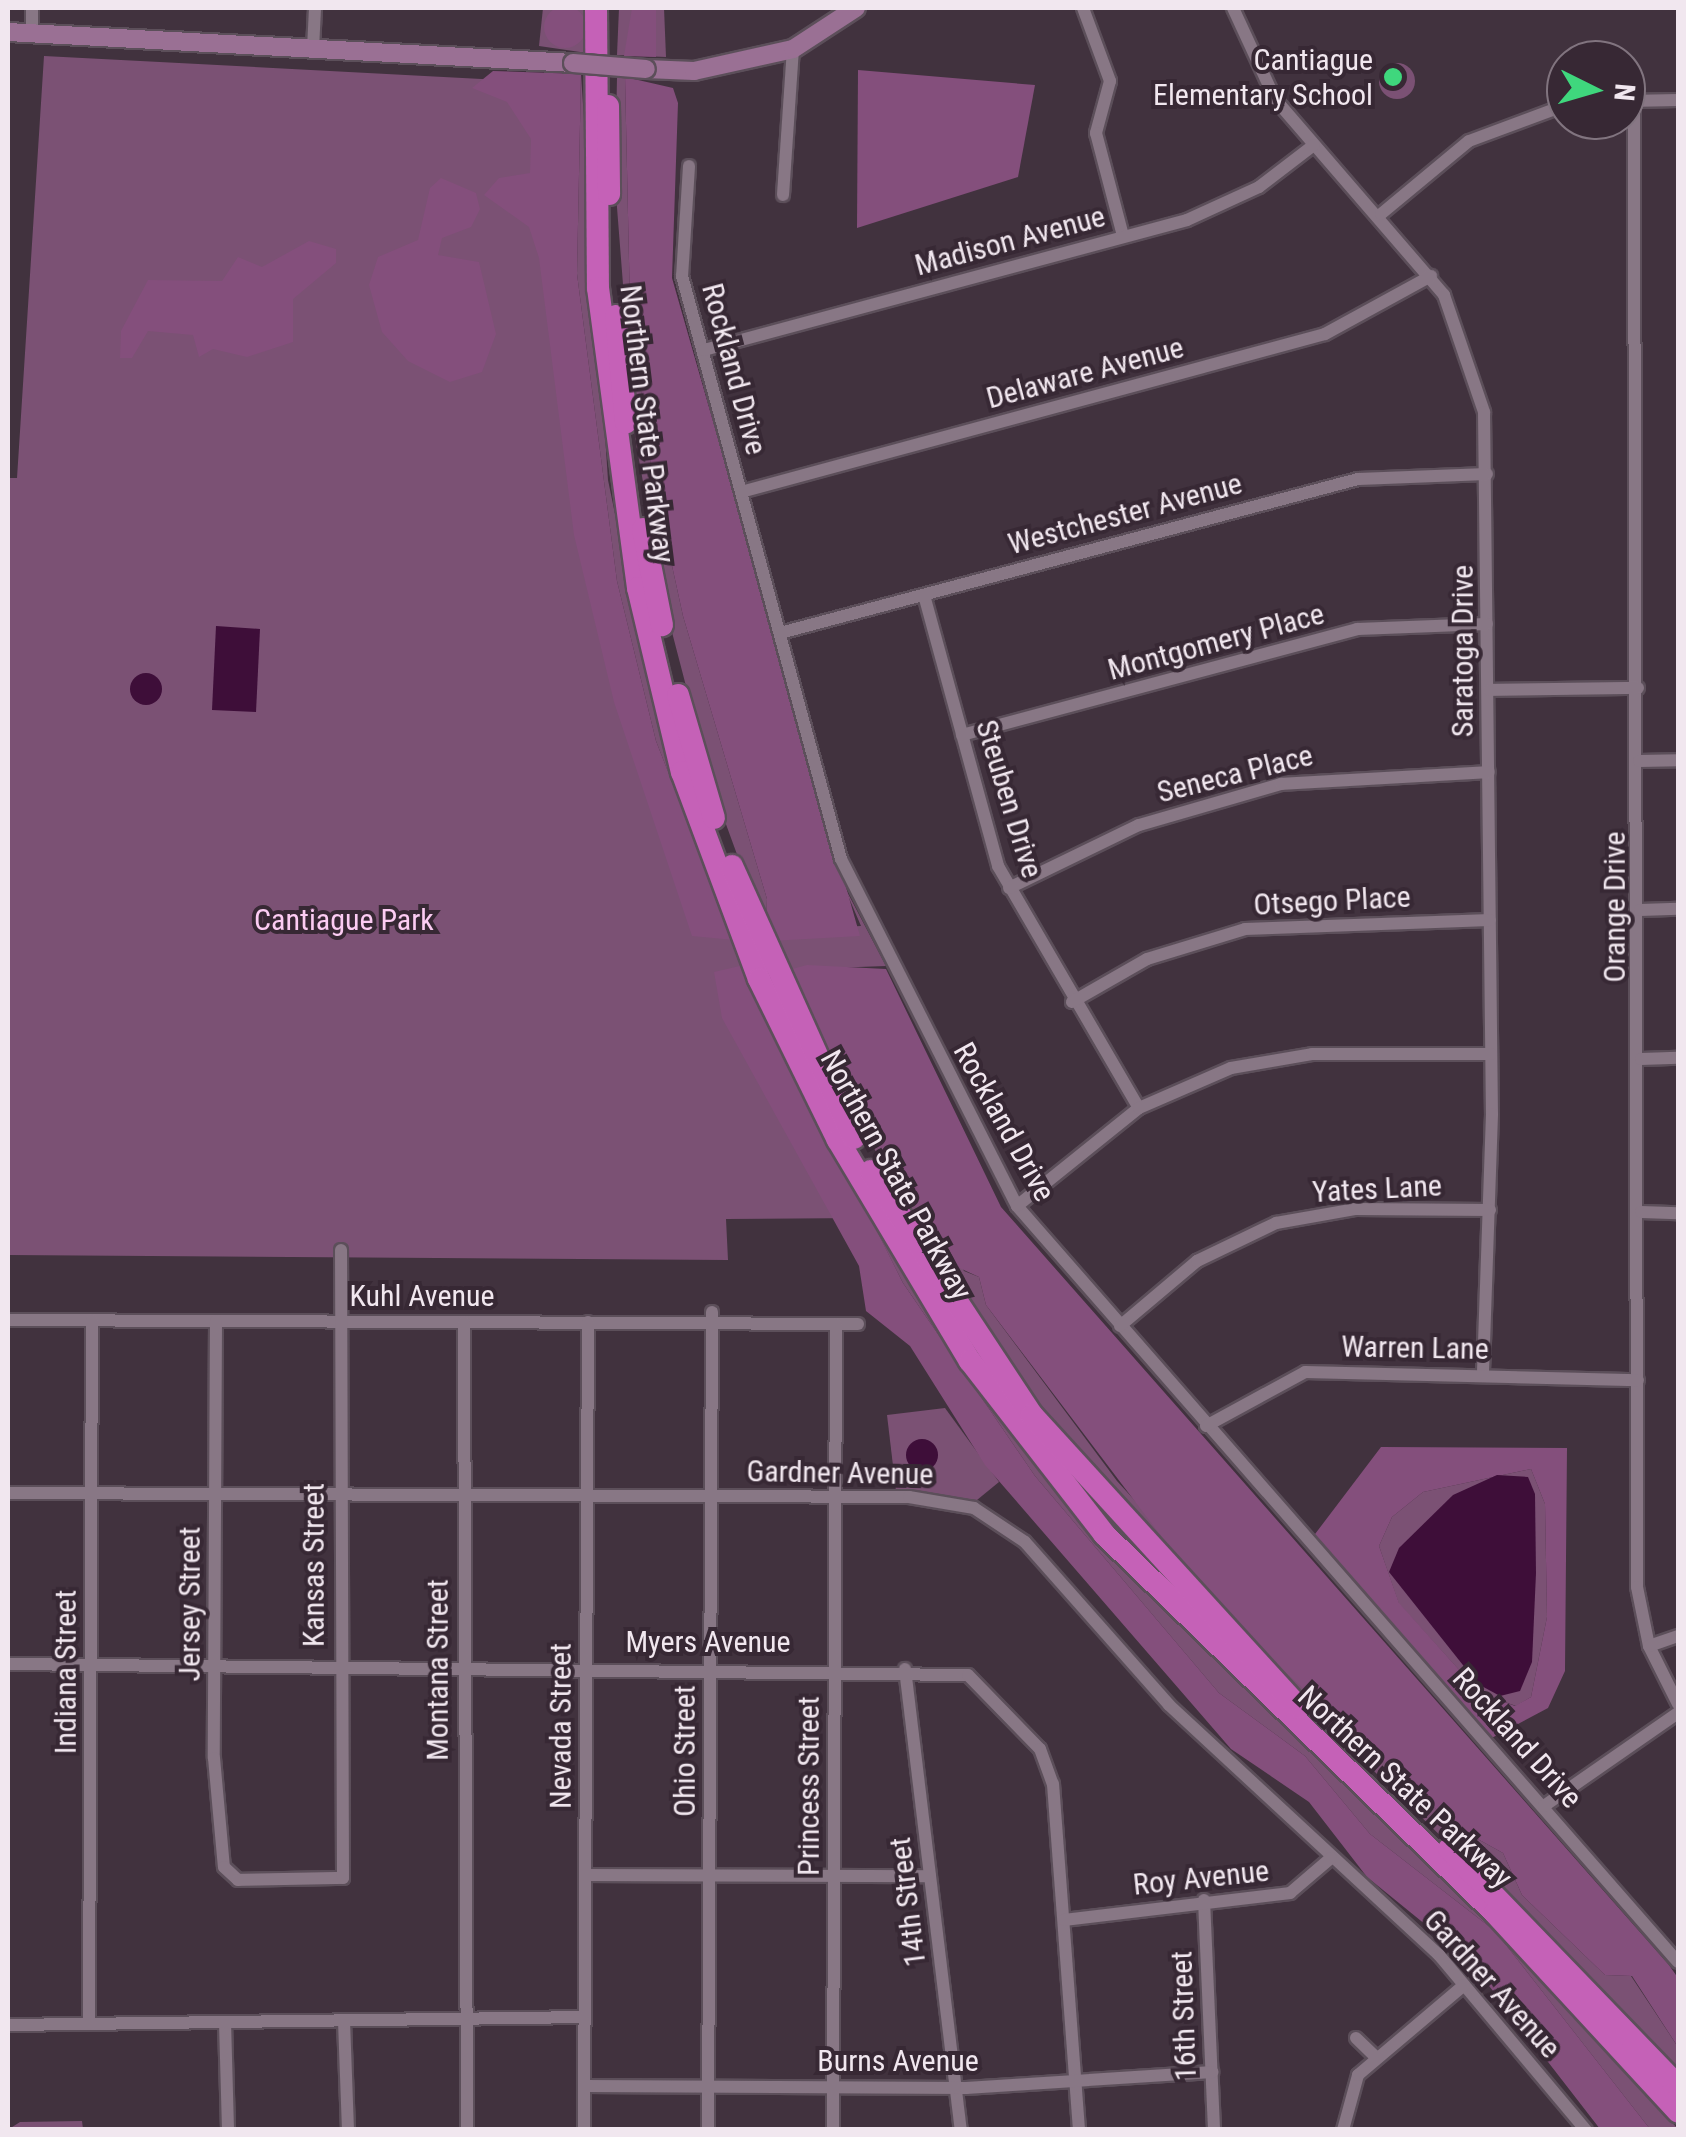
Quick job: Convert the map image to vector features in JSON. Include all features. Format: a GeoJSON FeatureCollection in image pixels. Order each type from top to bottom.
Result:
{"type":"FeatureCollection","features":[{"type":"Feature","properties":{"kind":"highway","name":"Northern State Parkway"},"geometry":{"type":"LineString","coordinates":[[596,8],[597,272],[618,469],[682,772],[768,979],[893,1241],[1055,1474],[1186,1619],[1495,1913],[1678,2111]]}},
{"type":"Feature","properties":{"kind":"highway","name":"Northern State Parkway"},"geometry":{"type":"LineString","coordinates":[[611,8],[609,250],[627,433],[680,708],[750,934]]}},
{"type":"Feature","properties":{"kind":"highway","name":"Northern State Parkway"},"geometry":{"type":"LineString","coordinates":[[768,979],[865,1160],[952,1304],[1066,1456],[1244,1653],[1505,1901],[1678,2086]]}},
{"type":"Feature","properties":{"kind":"main road"},"geometry":{"type":"LineString","coordinates":[[8,32],[694,72],[793,48],[856,8]]}},
{"type":"Feature","properties":{"kind":"street"},"geometry":{"type":"LineString","coordinates":[[32,8],[32,33]]}},
{"type":"Feature","properties":{"kind":"street"},"geometry":{"type":"LineString","coordinates":[[313,49],[315,8]]}},
{"type":"Feature","properties":{"kind":"street"},"geometry":{"type":"LineString","coordinates":[[1083,8],[1110,80],[1096,133],[1122,236]]}},
{"type":"Feature","properties":{"kind":"street","name":"Saratoga Drive"},"geometry":{"type":"LineString","coordinates":[[1233,8],[1275,99],[1382,214],[1431,276],[1472,357],[1486,474],[1489,690],[1490,1210],[1483,1374]]}},
{"type":"Feature","properties":{"kind":"street"},"geometry":{"type":"LineString","coordinates":[[783,195],[793,48]]}},
{"type":"Feature","properties":{"kind":"street"},"geometry":{"type":"LineString","coordinates":[[1646,101],[1678,100]]}},
{"type":"Feature","properties":{"kind":"street"},"geometry":{"type":"LineString","coordinates":[[1382,214],[1469,141],[1546,112]]}},
{"type":"Feature","properties":{"kind":"street","name":"Orange Drive"},"geometry":{"type":"LineString","coordinates":[[1631,140],[1641,1059],[1637,1587],[1649,1646],[1678,1704]]}},
{"type":"Feature","properties":{"kind":"street","name":"Madison Avenue"},"geometry":{"type":"LineString","coordinates":[[704,350],[1225,206],[1314,145]]}},
{"type":"Feature","properties":{"kind":"street","name":"Rockland Drive"},"geometry":{"type":"LineString","coordinates":[[689,166],[682,276],[850,883],[1017,1206],[1678,1962]]}},
{"type":"Feature","properties":{"kind":"street","name":"Delaware Avenue"},"geometry":{"type":"LineString","coordinates":[[741,492],[1325,334],[1431,276]]}},
{"type":"Feature","properties":{"kind":"street","name":"Westchester Avenue"},"geometry":{"type":"LineString","coordinates":[[780,633],[1358,478],[1486,474]]}},
{"type":"Feature","properties":{"kind":"street","name":"Steuben Drive"},"geometry":{"type":"LineString","coordinates":[[924,595],[1008,888],[1072,1002],[1139,1108]]}},
{"type":"Feature","properties":{"kind":"street","name":"Montgomery Place"},"geometry":{"type":"LineString","coordinates":[[962,735],[1357,629],[1488,624]]}},
{"type":"Feature","properties":{"kind":"street"},"geometry":{"type":"LineString","coordinates":[[1489,690],[1638,688]]}},
{"type":"Feature","properties":{"kind":"street"},"geometry":{"type":"LineString","coordinates":[[1639,761],[1678,760]]}},
{"type":"Feature","properties":{"kind":"street","name":"Seneca Place"},"geometry":{"type":"LineString","coordinates":[[1008,888],[1140,825],[1281,784],[1489,772]]}},
{"type":"Feature","properties":{"kind":"street"},"geometry":{"type":"LineString","coordinates":[[1640,910],[1678,910]]}},
{"type":"Feature","properties":{"kind":"street","name":"Otsego Place"},"geometry":{"type":"LineString","coordinates":[[1072,1002],[1147,959],[1246,929],[1490,920]]}},
{"type":"Feature","properties":{"kind":"street"},"geometry":{"type":"LineString","coordinates":[[1017,1206],[1139,1108],[1275,1058],[1491,1054]]}},
{"type":"Feature","properties":{"kind":"street"},"geometry":{"type":"LineString","coordinates":[[1641,1059],[1678,1058]]}},
{"type":"Feature","properties":{"kind":"street","name":"Yates Lane"},"geometry":{"type":"LineString","coordinates":[[1120,1326],[1196,1261],[1276,1223],[1355,1209],[1490,1210]]}},
{"type":"Feature","properties":{"kind":"street"},"geometry":{"type":"LineString","coordinates":[[1641,1212],[1678,1213]]}},
{"type":"Feature","properties":{"kind":"street","name":"Kansas Street"},"geometry":{"type":"LineString","coordinates":[[341,1250],[339,1666],[343,1878]]}},
{"type":"Feature","properties":{"kind":"street","name":"Kuhl Avenue"},"geometry":{"type":"LineString","coordinates":[[8,1320],[588,1322],[712,1318],[858,1324]]}},
{"type":"Feature","properties":{"kind":"street","name":"Ohio Street"},"geometry":{"type":"LineString","coordinates":[[708,2130],[712,1318]]}},
{"type":"Feature","properties":{"kind":"street","name":"Indiana Street"},"geometry":{"type":"LineString","coordinates":[[89,2024],[92,1320]]}},
{"type":"Feature","properties":{"kind":"street","name":"Jersey Street"},"geometry":{"type":"LineString","coordinates":[[216,1321],[214,1665],[222,1856],[238,1880],[343,1878]]}},
{"type":"Feature","properties":{"kind":"street","name":"Montana Street"},"geometry":{"type":"LineString","coordinates":[[464,1322],[467,2130]]}},
{"type":"Feature","properties":{"kind":"street","name":"Nevada Street"},"geometry":{"type":"LineString","coordinates":[[584,2130],[588,1322]]}},
{"type":"Feature","properties":{"kind":"street","name":"Princess Street"},"geometry":{"type":"LineString","coordinates":[[832,2130],[836,1324]]}},
{"type":"Feature","properties":{"kind":"street","name":"Warren Lane"},"geometry":{"type":"LineString","coordinates":[[1206,1426],[1305,1372],[1638,1380]]}},
{"type":"Feature","properties":{"kind":"street","name":"Gardner Avenue"},"geometry":{"type":"LineString","coordinates":[[8,1494],[943,1499],[1005,1525],[1169,1705],[1464,1984],[1586,2130]]}},
{"type":"Feature","properties":{"kind":"street"},"geometry":{"type":"LineString","coordinates":[[1649,1646],[1678,1636]]}},
{"type":"Feature","properties":{"kind":"street","name":"Myers Avenue"},"geometry":{"type":"LineString","coordinates":[[8,1664],[905,1668],[976,1680],[1040,1749],[1053,1784],[1079,2130]]}},
{"type":"Feature","properties":{"kind":"street","name":"14th Street"},"geometry":{"type":"LineString","coordinates":[[905,1668],[961,2130]]}},
{"type":"Feature","properties":{"kind":"street"},"geometry":{"type":"LineString","coordinates":[[1544,1806],[1678,1712]]}},
{"type":"Feature","properties":{"kind":"street","name":"Roy Avenue"},"geometry":{"type":"LineString","coordinates":[[1064,1920],[1204,1900],[1290,1893],[1331,1858]]}},
{"type":"Feature","properties":{"kind":"street"},"geometry":{"type":"LineString","coordinates":[[586,1875],[930,1876]]}},
{"type":"Feature","properties":{"kind":"street","name":"16th Street"},"geometry":{"type":"LineString","coordinates":[[1204,1900],[1214,2130]]}},
{"type":"Feature","properties":{"kind":"street"},"geometry":{"type":"LineString","coordinates":[[1343,2130],[1348,2088],[1464,1984]]}},
{"type":"Feature","properties":{"kind":"street"},"geometry":{"type":"LineString","coordinates":[[8,2025],[585,2017]]}},
{"type":"Feature","properties":{"kind":"street"},"geometry":{"type":"LineString","coordinates":[[344,2020],[348,2130]]}},
{"type":"Feature","properties":{"kind":"street"},"geometry":{"type":"LineString","coordinates":[[225,2022],[228,2130]]}},
{"type":"Feature","properties":{"kind":"street"},"geometry":{"type":"LineString","coordinates":[[1356,2038],[1377,2058]]}},
{"type":"Feature","properties":{"kind":"street","name":"Burns Avenue"},"geometry":{"type":"LineString","coordinates":[[585,2086],[955,2087],[1212,2072]]}},
{"type":"Feature","properties":{"kind":"green space"},"geometry":{"type":"Polygon","coordinates":[[[543,8],[589,8],[587,53],[539,46],[543,8]]]}},
{"type":"Feature","properties":{"kind":"green space"},"geometry":{"type":"Polygon","coordinates":[[[619,8],[664,8],[666,57],[617,55],[619,8]]]}},
{"type":"Feature","properties":{"kind":"green space","name":"Cantiague Park"},"geometry":{"type":"Polygon","coordinates":[[[44,56],[559,83],[588,527],[710,931],[761,920],[712,786],[667,613],[635,438],[615,182],[617,77],[625,77],[630,307],[652,474],[683,616],[767,899],[766,931],[861,926],[843,884],[886,966],[747,971],[1073,1508],[1167,1611],[1496,1928],[1678,2129],[1650,2129],[1495,1931],[1370,1834],[1305,1756],[1219,1693],[1035,1476],[903,1283],[745,971],[727,971],[860,1218],[726,1219],[728,1260],[8,1255],[8,478],[17,478],[44,56]]]}},
{"type":"Feature","properties":{"kind":"green space"},"geometry":{"type":"Polygon","coordinates":[[[1397,63],[1410,68],[1415,81],[1410,94],[1397,99],[1384,94],[1379,81],[1384,68],[1397,63]]]}},
{"type":"Feature","properties":{"kind":"green space"},"geometry":{"type":"Polygon","coordinates":[[[581,74],[608,480],[645,659],[726,921],[656,741],[617,581],[577,274],[581,74]]]}},
{"type":"Feature","properties":{"kind":"green space"},"geometry":{"type":"Polygon","coordinates":[[[790,982],[964,1271],[979,1277],[986,1305],[1117,1481],[1311,1694],[1456,1827],[1503,1853],[1522,1895],[1605,1975],[1631,1976],[1678,2047],[1678,2067],[1263,1663],[1081,1468],[918,1235],[790,982]]]}},
{"type":"Feature","properties":{"kind":"green space"},"geometry":{"type":"Polygon","coordinates":[[[945,1408],[999,1482],[977,1500],[896,1491],[887,1415],[945,1408]]]}},
{"type":"Feature","properties":{"kind":"green space"},"geometry":{"type":"Polygon","coordinates":[[[1531,1469],[1545,1504],[1547,1617],[1531,1697],[1516,1706],[1480,1693],[1399,1604],[1379,1546],[1392,1517],[1423,1492],[1531,1469]]]}},
{"type":"Feature","properties":{"kind":"green space"},"geometry":{"type":"Polygon","coordinates":[[[82,2121],[83,2129],[9,2129],[20,2122],[82,2121]]]}},
{"type":"Feature","properties":{"kind":"shaded area"},"geometry":{"type":"Polygon","coordinates":[[[565,6],[580,12],[586,27],[580,42],[565,48],[550,42],[544,27],[550,12],[565,6]]]}},
{"type":"Feature","properties":{"kind":"shaded area"},"geometry":{"type":"Polygon","coordinates":[[[632,8],[656,8],[656,57],[624,56],[632,8]]]}},
{"type":"Feature","properties":{"kind":"shaded area"},"geometry":{"type":"Polygon","coordinates":[[[858,70],[1035,85],[1018,177],[857,228],[858,70]]]}},
{"type":"Feature","properties":{"kind":"shaded area"},"geometry":{"type":"Polygon","coordinates":[[[493,71],[581,74],[577,274],[617,581],[656,741],[734,940],[692,936],[614,702],[574,535],[539,258],[529,227],[484,195],[499,178],[530,173],[531,139],[507,102],[472,88],[493,71]]]}},
{"type":"Feature","properties":{"kind":"shaded area"},"geometry":{"type":"Polygon","coordinates":[[[625,77],[673,88],[678,103],[672,278],[860,936],[771,941],[766,931],[767,899],[683,616],[652,474],[630,307],[625,77]]]}},
{"type":"Feature","properties":{"kind":"shaded area"},"geometry":{"type":"Polygon","coordinates":[[[441,178],[476,193],[480,209],[471,227],[442,238],[438,255],[479,262],[496,334],[482,372],[450,382],[408,361],[382,332],[369,285],[378,257],[418,240],[430,188],[441,178]]]}},
{"type":"Feature","properties":{"kind":"shaded area"},"geometry":{"type":"Polygon","coordinates":[[[309,241],[336,249],[336,263],[293,299],[293,342],[247,357],[213,349],[199,357],[193,335],[148,331],[132,358],[120,358],[121,331],[148,280],[222,281],[238,257],[262,267],[309,241]]]}},
{"type":"Feature","properties":{"kind":"shaded area"},"geometry":{"type":"Polygon","coordinates":[[[216,626],[260,629],[256,712],[212,710],[216,626]]]}},
{"type":"Feature","properties":{"kind":"shaded area"},"geometry":{"type":"Polygon","coordinates":[[[146,673],[157,678],[162,689],[157,700],[146,705],[135,700],[130,689],[135,678],[146,673]]]}},
{"type":"Feature","properties":{"kind":"shaded area"},"geometry":{"type":"Polygon","coordinates":[[[744,965],[903,1283],[1035,1476],[1219,1693],[1305,1756],[1370,1834],[1495,1931],[1650,2129],[1600,2129],[1469,1960],[1367,1877],[1309,1802],[1231,1749],[985,1465],[910,1346],[866,1311],[859,1266],[722,1018],[714,972],[744,965]]]}},
{"type":"Feature","properties":{"kind":"shaded area"},"geometry":{"type":"Polygon","coordinates":[[[807,965],[886,969],[1001,1207],[1669,1965],[1678,1978],[1678,2047],[1632,1976],[1605,1975],[1522,1895],[1503,1853],[1456,1827],[1218,1611],[986,1305],[979,1277],[953,1265],[880,1151],[785,971],[807,965]]]}},
{"type":"Feature","properties":{"kind":"shaded area"},"geometry":{"type":"Polygon","coordinates":[[[922,1439],[933,1444],[938,1455],[933,1466],[922,1471],[911,1466],[906,1455],[911,1444],[922,1439]]]}},
{"type":"Feature","properties":{"kind":"shaded area"},"geometry":{"type":"Polygon","coordinates":[[[1381,1447],[1567,1448],[1565,1671],[1548,1708],[1486,1741],[1309,1542],[1381,1447]],[[1531,1469],[1423,1492],[1392,1517],[1379,1546],[1399,1603],[1480,1693],[1515,1706],[1531,1697],[1547,1617],[1545,1504],[1531,1469]]]}},
{"type":"Feature","properties":{"kind":"shaded area"},"geometry":{"type":"Polygon","coordinates":[[[1497,1475],[1528,1477],[1535,1494],[1532,1662],[1520,1691],[1500,1696],[1478,1684],[1389,1572],[1399,1548],[1453,1495],[1497,1475]]]}},
{"type":"Feature","properties":{"kind":"place","name":"Cantiague Elementary School"},"geometry":{"type":"Point","coordinates":[1393,77]}}]}
